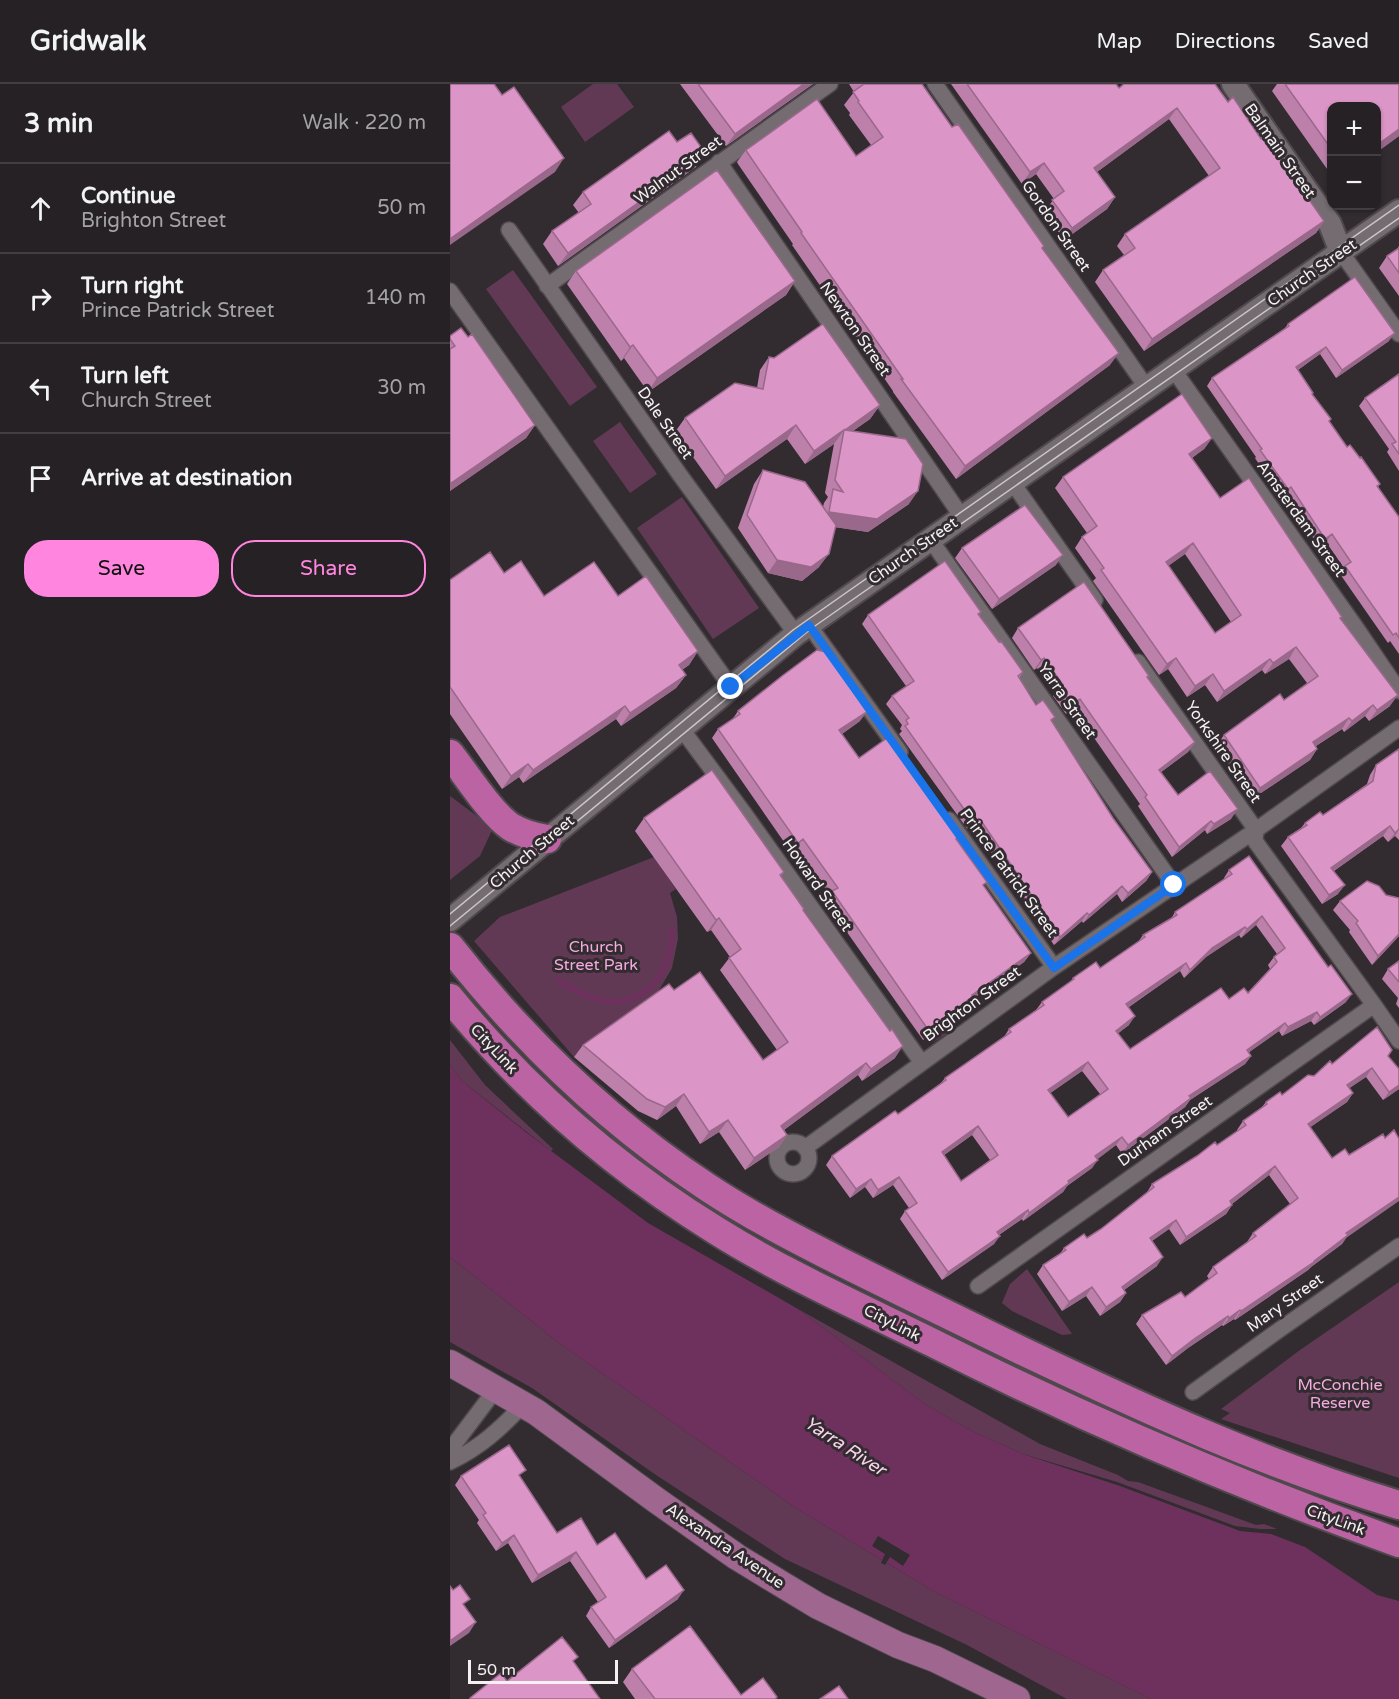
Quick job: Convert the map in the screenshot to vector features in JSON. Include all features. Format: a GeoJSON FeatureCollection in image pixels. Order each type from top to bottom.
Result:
{"type":"FeatureCollection","features":[{"type":"Feature","properties":{"kind":"highway"},"geometry":{"type":"LineString","coordinates":[[450,754],[499,817],[521,832],[547,839]]}},
{"type":"Feature","properties":{"kind":"highway"},"geometry":{"type":"LineString","coordinates":[[450,947],[514,1024],[601,1108],[674,1164],[745,1211],[869,1276],[1108,1392],[1281,1465],[1399,1505]]}},
{"type":"Feature","properties":{"kind":"highway","name":"CityLink"},"geometry":{"type":"LineString","coordinates":[[450,998],[501,1058],[571,1125],[642,1182],[718,1232],[770,1261],[973,1363],[1152,1446],[1304,1509],[1399,1543]]}},
{"type":"Feature","properties":{"kind":"main road","name":"Balmain Street"},"geometry":{"type":"LineString","coordinates":[[1233,84],[1330,224],[1341,252]]}},
{"type":"Feature","properties":{"kind":"main road","name":"Church Street"},"geometry":{"type":"LineString","coordinates":[[452,918],[802,629],[1399,211]]}},
{"type":"Feature","properties":{"kind":"main road","name":"Alexandra Avenue"},"geometry":{"type":"LineString","coordinates":[[450,1363],[523,1405],[737,1557],[818,1606],[1017,1699]]}},
{"type":"Feature","properties":{"kind":"street","name":"Walnut Street"},"geometry":{"type":"LineString","coordinates":[[547,286],[830,84]]}},
{"type":"Feature","properties":{"kind":"street","name":"Gordon Street"},"geometry":{"type":"LineString","coordinates":[[935,84],[1147,388]]}},
{"type":"Feature","properties":{"kind":"street","name":"Newton Street"},"geometry":{"type":"LineString","coordinates":[[719,162],[962,517]]}},
{"type":"Feature","properties":{"kind":"street","name":"Dale Street"},"geometry":{"type":"LineString","coordinates":[[509,230],[680,475],[802,629]]}},
{"type":"Feature","properties":{"kind":"street"},"geometry":{"type":"LineString","coordinates":[[1341,252],[1399,334]]}},
{"type":"Feature","properties":{"kind":"street"},"geometry":{"type":"LineString","coordinates":[[450,291],[731,687]]}},
{"type":"Feature","properties":{"kind":"street","name":"Amsterdam Street"},"geometry":{"type":"LineString","coordinates":[[1173,369],[1399,691]]}},
{"type":"Feature","properties":{"kind":"street"},"geometry":{"type":"LineString","coordinates":[[1012,482],[1101,609]]}},
{"type":"Feature","properties":{"kind":"street","name":"Yarra Street"},"geometry":{"type":"LineString","coordinates":[[930,538],[1174,885]]}},
{"type":"Feature","properties":{"kind":"street"},"geometry":{"type":"LineString","coordinates":[[802,629],[907,761]]}},
{"type":"Feature","properties":{"kind":"street","name":"Yorkshire Street"},"geometry":{"type":"LineString","coordinates":[[1128,648],[1256,830],[1255,841],[1399,1041]]}},
{"type":"Feature","properties":{"kind":"street","name":"Howard Street"},"geometry":{"type":"LineString","coordinates":[[681,728],[922,1063]]}},
{"type":"Feature","properties":{"kind":"street","name":"Brighton Street"},"geometry":{"type":"LineString","coordinates":[[805,1148],[1054,968],[1256,830],[1399,728]]}},
{"type":"Feature","properties":{"kind":"street","name":"Prince Patrick Street"},"geometry":{"type":"LineString","coordinates":[[941,809],[1054,968]]}},
{"type":"Feature","properties":{"kind":"street","name":"Durham Street"},"geometry":{"type":"LineString","coordinates":[[978,1286],[1374,1005]]}},
{"type":"Feature","properties":{"kind":"street","name":"Mary Street"},"geometry":{"type":"LineString","coordinates":[[1193,1392],[1399,1246]]}},
{"type":"Feature","properties":{"kind":"street"},"geometry":{"type":"LineString","coordinates":[[450,1450],[496,1389]]}},
{"type":"Feature","properties":{"kind":"street"},"geometry":{"type":"LineString","coordinates":[[450,1462],[465,1455],[496,1433],[523,1405]]}},
{"type":"Feature","properties":{"kind":"green space"},"geometry":{"type":"Polygon","coordinates":[[[593,84],[617,84],[634,107],[585,142],[561,107],[593,84]]]}},
{"type":"Feature","properties":{"kind":"green space"},"geometry":{"type":"Polygon","coordinates":[[[513,270],[597,387],[570,406],[486,289],[513,270]]]}},
{"type":"Feature","properties":{"kind":"green space"},"geometry":{"type":"Polygon","coordinates":[[[620,422],[657,474],[630,493],[593,441],[620,422]]]}},
{"type":"Feature","properties":{"kind":"green space"},"geometry":{"type":"Polygon","coordinates":[[[682,497],[759,608],[713,639],[637,528],[682,497]]]}},
{"type":"Feature","properties":{"kind":"green space"},"geometry":{"type":"Polygon","coordinates":[[[450,796],[493,828],[480,856],[450,880],[450,796]]]}},
{"type":"Feature","properties":{"kind":"green space","name":"Church Street Park"},"geometry":{"type":"Polygon","coordinates":[[[654,857],[676,889],[670,893],[677,917],[678,939],[672,968],[652,1002],[574,1057],[474,941],[500,917],[654,857]]]}},
{"type":"Feature","properties":{"kind":"green space"},"geometry":{"type":"Polygon","coordinates":[[[1009,980],[1010,983],[948,1028],[947,1034],[932,1043],[928,1038],[1009,980]]]}},
{"type":"Feature","properties":{"kind":"green space"},"geometry":{"type":"Polygon","coordinates":[[[450,1040],[485,1085],[553,1149],[551,1151],[462,1081],[450,1065],[450,1040]]]}},
{"type":"Feature","properties":{"kind":"green space"},"geometry":{"type":"Polygon","coordinates":[[[450,1257],[563,1346],[799,1510],[935,1592],[1151,1699],[1067,1699],[967,1645],[785,1559],[656,1475],[532,1388],[450,1342],[450,1257]]]}},
{"type":"Feature","properties":{"kind":"green space"},"geometry":{"type":"Polygon","coordinates":[[[1027,1269],[1072,1334],[1062,1335],[1012,1311],[1002,1303],[1010,1284],[1027,1269]]]}},
{"type":"Feature","properties":{"kind":"green space","name":"McConchie Reserve"},"geometry":{"type":"Polygon","coordinates":[[[1399,1282],[1399,1478],[1221,1419],[1230,1413],[1221,1409],[1300,1350],[1399,1282]]]}},
{"type":"Feature","properties":{"kind":"green space"},"geometry":{"type":"Polygon","coordinates":[[[798,1309],[1040,1444],[1128,1481],[1138,1482],[1256,1525],[1264,1524],[1277,1529],[1235,1526],[1117,1482],[1023,1454],[970,1430],[923,1403],[798,1309]]]}},
{"type":"Feature","properties":{"kind":"water","name":"Yarra River"},"geometry":{"type":"Polygon","coordinates":[[[450,1065],[462,1081],[527,1133],[648,1223],[798,1309],[923,1403],[970,1430],[1023,1454],[1120,1486],[1240,1531],[1271,1534],[1305,1547],[1377,1595],[1399,1601],[1399,1699],[1151,1699],[935,1592],[799,1510],[563,1346],[450,1257],[450,1065]]]}},
{"type":"Feature","properties":{"kind":"pier"},"geometry":{"type":"Polygon","coordinates":[[[878,1536],[910,1555],[903,1566],[890,1557],[885,1565],[881,1563],[885,1554],[872,1546],[878,1536]]]}},
{"type":"Feature","properties":{"kind":"building"},"geometry":{"type":"Polygon","coordinates":[[[450,84],[494,84],[502,95],[514,87],[564,158],[450,239],[450,84]]]}},
{"type":"Feature","properties":{"kind":"building"},"geometry":{"type":"Polygon","coordinates":[[[698,84],[804,84],[735,134],[698,84]]]}},
{"type":"Feature","properties":{"kind":"building"},"geometry":{"type":"Polygon","coordinates":[[[864,84],[922,84],[952,127],[958,124],[1044,246],[1042,248],[1119,353],[965,466],[901,379],[903,379],[746,150],[817,99],[856,156],[883,137],[853,92],[864,84]]]}},
{"type":"Feature","properties":{"kind":"building"},"geometry":{"type":"Polygon","coordinates":[[[967,84],[1116,84],[1119,88],[1124,84],[1215,84],[1228,102],[1233,97],[1261,139],[1265,136],[1324,221],[1152,339],[1103,270],[1135,248],[1125,234],[1220,168],[1177,108],[1094,168],[1115,197],[1072,228],[1052,200],[1064,191],[1044,163],[1030,172],[967,84]]]}},
{"type":"Feature","properties":{"kind":"building"},"geometry":{"type":"Polygon","coordinates":[[[1285,84],[1399,84],[1399,129],[1381,142],[1381,102],[1327,102],[1327,143],[1285,84]]]}},
{"type":"Feature","properties":{"kind":"building"},"geometry":{"type":"Polygon","coordinates":[[[669,131],[677,142],[691,133],[706,154],[568,253],[552,231],[591,204],[583,192],[669,131]]]}},
{"type":"Feature","properties":{"kind":"building"},"geometry":{"type":"Polygon","coordinates":[[[717,170],[795,281],[657,378],[633,345],[630,347],[576,271],[717,170]]]}},
{"type":"Feature","properties":{"kind":"building"},"geometry":{"type":"Polygon","coordinates":[[[1399,248],[1399,273],[1387,256],[1399,248]]]}},
{"type":"Feature","properties":{"kind":"building"},"geometry":{"type":"Polygon","coordinates":[[[1355,277],[1395,333],[1342,370],[1326,347],[1296,367],[1312,394],[1331,419],[1329,421],[1347,447],[1350,445],[1361,457],[1380,484],[1377,486],[1399,517],[1399,638],[1396,633],[1393,635],[1345,566],[1351,562],[1332,534],[1325,539],[1291,487],[1288,489],[1260,450],[1262,449],[1212,378],[1289,326],[1288,324],[1355,277]]]}},
{"type":"Feature","properties":{"kind":"building"},"geometry":{"type":"Polygon","coordinates":[[[823,324],[880,405],[845,430],[906,439],[923,464],[918,491],[877,519],[829,512],[833,489],[843,492],[835,480],[844,430],[814,451],[796,425],[725,476],[685,418],[735,383],[763,389],[769,357],[774,358],[823,324]]]}},
{"type":"Feature","properties":{"kind":"building"},"geometry":{"type":"Polygon","coordinates":[[[461,328],[468,337],[472,334],[535,425],[450,484],[450,349],[455,346],[450,336],[461,328]]]}},
{"type":"Feature","properties":{"kind":"building"},"geometry":{"type":"Polygon","coordinates":[[[1399,374],[1399,454],[1392,444],[1396,442],[1365,398],[1399,374]]]}},
{"type":"Feature","properties":{"kind":"building"},"geometry":{"type":"Polygon","coordinates":[[[1182,394],[1212,438],[1189,454],[1220,498],[1249,478],[1342,617],[1340,618],[1398,695],[1377,710],[1373,705],[1352,721],[1349,718],[1313,742],[1317,749],[1260,788],[1224,735],[1280,694],[1284,700],[1318,676],[1296,647],[1273,663],[1270,659],[1224,691],[1213,674],[1195,686],[1176,658],[1167,664],[1101,570],[1104,568],[1082,537],[1097,526],[1063,477],[1182,394]],[[1193,543],[1166,562],[1215,633],[1241,615],[1193,543]]]}},
{"type":"Feature","properties":{"kind":"building"},"geometry":{"type":"Polygon","coordinates":[[[763,470],[805,482],[836,525],[829,554],[811,567],[777,560],[747,515],[763,470]]]}},
{"type":"Feature","properties":{"kind":"building"},"geometry":{"type":"Polygon","coordinates":[[[1025,505],[1063,555],[999,599],[962,548],[1025,505]]]}},
{"type":"Feature","properties":{"kind":"building"},"geometry":{"type":"Polygon","coordinates":[[[490,552],[504,573],[521,561],[544,596],[594,562],[618,596],[646,576],[698,651],[679,665],[686,675],[630,713],[625,706],[533,770],[528,764],[511,776],[450,687],[450,580],[490,552]]]}},
{"type":"Feature","properties":{"kind":"building"},"geometry":{"type":"Polygon","coordinates":[[[945,561],[981,612],[978,614],[1023,672],[1018,676],[1036,705],[1043,700],[1055,717],[1051,720],[1113,818],[1152,872],[1128,893],[1122,886],[1060,937],[982,822],[976,826],[905,726],[909,718],[892,696],[914,681],[868,615],[945,561]]]}},
{"type":"Feature","properties":{"kind":"building"},"geometry":{"type":"Polygon","coordinates":[[[1084,582],[1149,676],[1147,677],[1195,742],[1159,770],[1178,795],[1210,771],[1238,809],[1214,824],[1211,821],[1179,847],[1145,797],[1147,795],[1080,699],[1072,705],[1060,687],[1063,685],[1044,658],[1041,660],[1018,628],[1084,582]]]}},
{"type":"Feature","properties":{"kind":"building"},"geometry":{"type":"Polygon","coordinates":[[[817,650],[826,652],[867,712],[839,730],[859,758],[890,736],[961,836],[956,839],[987,882],[983,885],[1031,953],[972,995],[929,1031],[832,891],[838,888],[803,839],[798,843],[718,729],[740,714],[738,711],[817,650]]]}},
{"type":"Feature","properties":{"kind":"building"},"geometry":{"type":"Polygon","coordinates":[[[1399,749],[1399,829],[1395,833],[1390,826],[1331,868],[1345,885],[1329,895],[1288,837],[1307,825],[1305,823],[1320,812],[1323,815],[1373,781],[1376,765],[1399,749]]]}},
{"type":"Feature","properties":{"kind":"building"},"geometry":{"type":"Polygon","coordinates":[[[712,770],[784,872],[780,875],[803,910],[903,1046],[871,1069],[866,1063],[781,1126],[787,1135],[754,1158],[728,1120],[709,1132],[684,1094],[665,1107],[647,1099],[583,1045],[669,984],[674,990],[700,972],[763,1060],[788,1042],[729,958],[741,949],[719,918],[716,920],[644,818],[712,770]]]}},
{"type":"Feature","properties":{"kind":"building"},"geometry":{"type":"Polygon","coordinates":[[[1249,856],[1328,967],[1331,965],[1352,994],[1320,1017],[1317,1012],[1288,1027],[1285,1023],[1247,1050],[1251,1056],[1189,1096],[1191,1098],[1128,1145],[1122,1137],[1095,1156],[1098,1160],[1068,1181],[1069,1183],[1029,1213],[1028,1210],[997,1232],[1000,1236],[948,1272],[905,1211],[917,1203],[899,1177],[878,1190],[871,1179],[856,1189],[832,1156],[895,1111],[898,1114],[1011,1032],[1009,1029],[1044,1005],[1042,1002],[1073,978],[1096,962],[1100,968],[1145,937],[1143,935],[1177,915],[1175,912],[1232,874],[1229,870],[1249,856]],[[1262,916],[1247,929],[1245,927],[1212,948],[1190,970],[1186,963],[1126,1004],[1135,1016],[1116,1031],[1130,1049],[1221,988],[1229,999],[1244,988],[1248,993],[1277,962],[1274,957],[1285,948],[1262,916]],[[1088,1062],[1048,1090],[1068,1117],[1108,1089],[1088,1062]],[[978,1126],[942,1152],[961,1181],[998,1155],[978,1126]]]}},
{"type":"Feature","properties":{"kind":"building"},"geometry":{"type":"Polygon","coordinates":[[[1367,881],[1379,886],[1386,895],[1399,898],[1399,934],[1378,956],[1356,923],[1358,921],[1340,901],[1367,881]]]}},
{"type":"Feature","properties":{"kind":"building"},"geometry":{"type":"Polygon","coordinates":[[[1399,961],[1399,982],[1388,969],[1399,961]]]}},
{"type":"Feature","properties":{"kind":"building"},"geometry":{"type":"Polygon","coordinates":[[[1377,1027],[1392,1050],[1388,1056],[1399,1069],[1399,1085],[1389,1092],[1372,1068],[1347,1085],[1353,1093],[1308,1124],[1332,1158],[1345,1149],[1349,1155],[1383,1134],[1385,1138],[1394,1130],[1399,1139],[1399,1197],[1346,1233],[1348,1235],[1314,1262],[1241,1311],[1229,1318],[1228,1316],[1172,1356],[1142,1315],[1181,1292],[1185,1297],[1217,1273],[1213,1267],[1256,1236],[1253,1233],[1298,1198],[1275,1166],[1230,1201],[1232,1205],[1186,1237],[1176,1220],[1150,1238],[1163,1257],[1122,1287],[1126,1293],[1106,1307],[1092,1287],[1069,1302],[1043,1265],[1066,1250],[1064,1248],[1084,1234],[1087,1238],[1101,1229],[1154,1187],[1152,1184],[1215,1142],[1217,1145],[1246,1125],[1243,1121],[1267,1104],[1266,1102],[1280,1092],[1282,1095],[1308,1075],[1314,1076],[1330,1061],[1332,1064],[1377,1027]]]}},
{"type":"Feature","properties":{"kind":"building"},"geometry":{"type":"Polygon","coordinates":[[[509,1445],[526,1470],[519,1475],[557,1533],[581,1518],[597,1545],[615,1533],[646,1579],[666,1565],[684,1590],[615,1640],[591,1607],[606,1597],[576,1552],[538,1575],[514,1535],[502,1543],[483,1515],[486,1513],[461,1476],[509,1445]]]}},
{"type":"Feature","properties":{"kind":"building"},"geometry":{"type":"Polygon","coordinates":[[[460,1585],[470,1599],[463,1604],[476,1622],[450,1641],[450,1586],[453,1590],[460,1585]]]}},
{"type":"Feature","properties":{"kind":"building"},"geometry":{"type":"Polygon","coordinates":[[[690,1626],[741,1695],[763,1678],[777,1697],[775,1699],[655,1699],[632,1669],[690,1626]]]}},
{"type":"Feature","properties":{"kind":"building"},"geometry":{"type":"Polygon","coordinates":[[[562,1637],[578,1657],[573,1661],[600,1699],[470,1699],[501,1673],[507,1681],[562,1637]]]}},
{"type":"Feature","properties":{"kind":"building"},"geometry":{"type":"Polygon","coordinates":[[[839,1686],[848,1699],[820,1699],[839,1686]]]}},
{"type":"Feature","properties":{"kind":"waterway"},"geometry":{"type":"LineString","coordinates":[[559,981],[596,999],[613,1001],[633,998],[647,990],[660,976],[670,950],[672,931]]}},
{"type":"Feature","properties":{"kind":"tram line"},"geometry":{"type":"LineString","coordinates":[[450,914],[793,630],[1399,205]]}},
{"type":"Feature","properties":{"kind":"tram line"},"geometry":{"type":"LineString","coordinates":[[450,926],[812,628],[1399,218]]}},
{"type":"Feature","properties":{"kind":"route"},"geometry":{"type":"LineString","coordinates":[[731,687],[809,625],[1054,968],[1174,885]]}}]}
